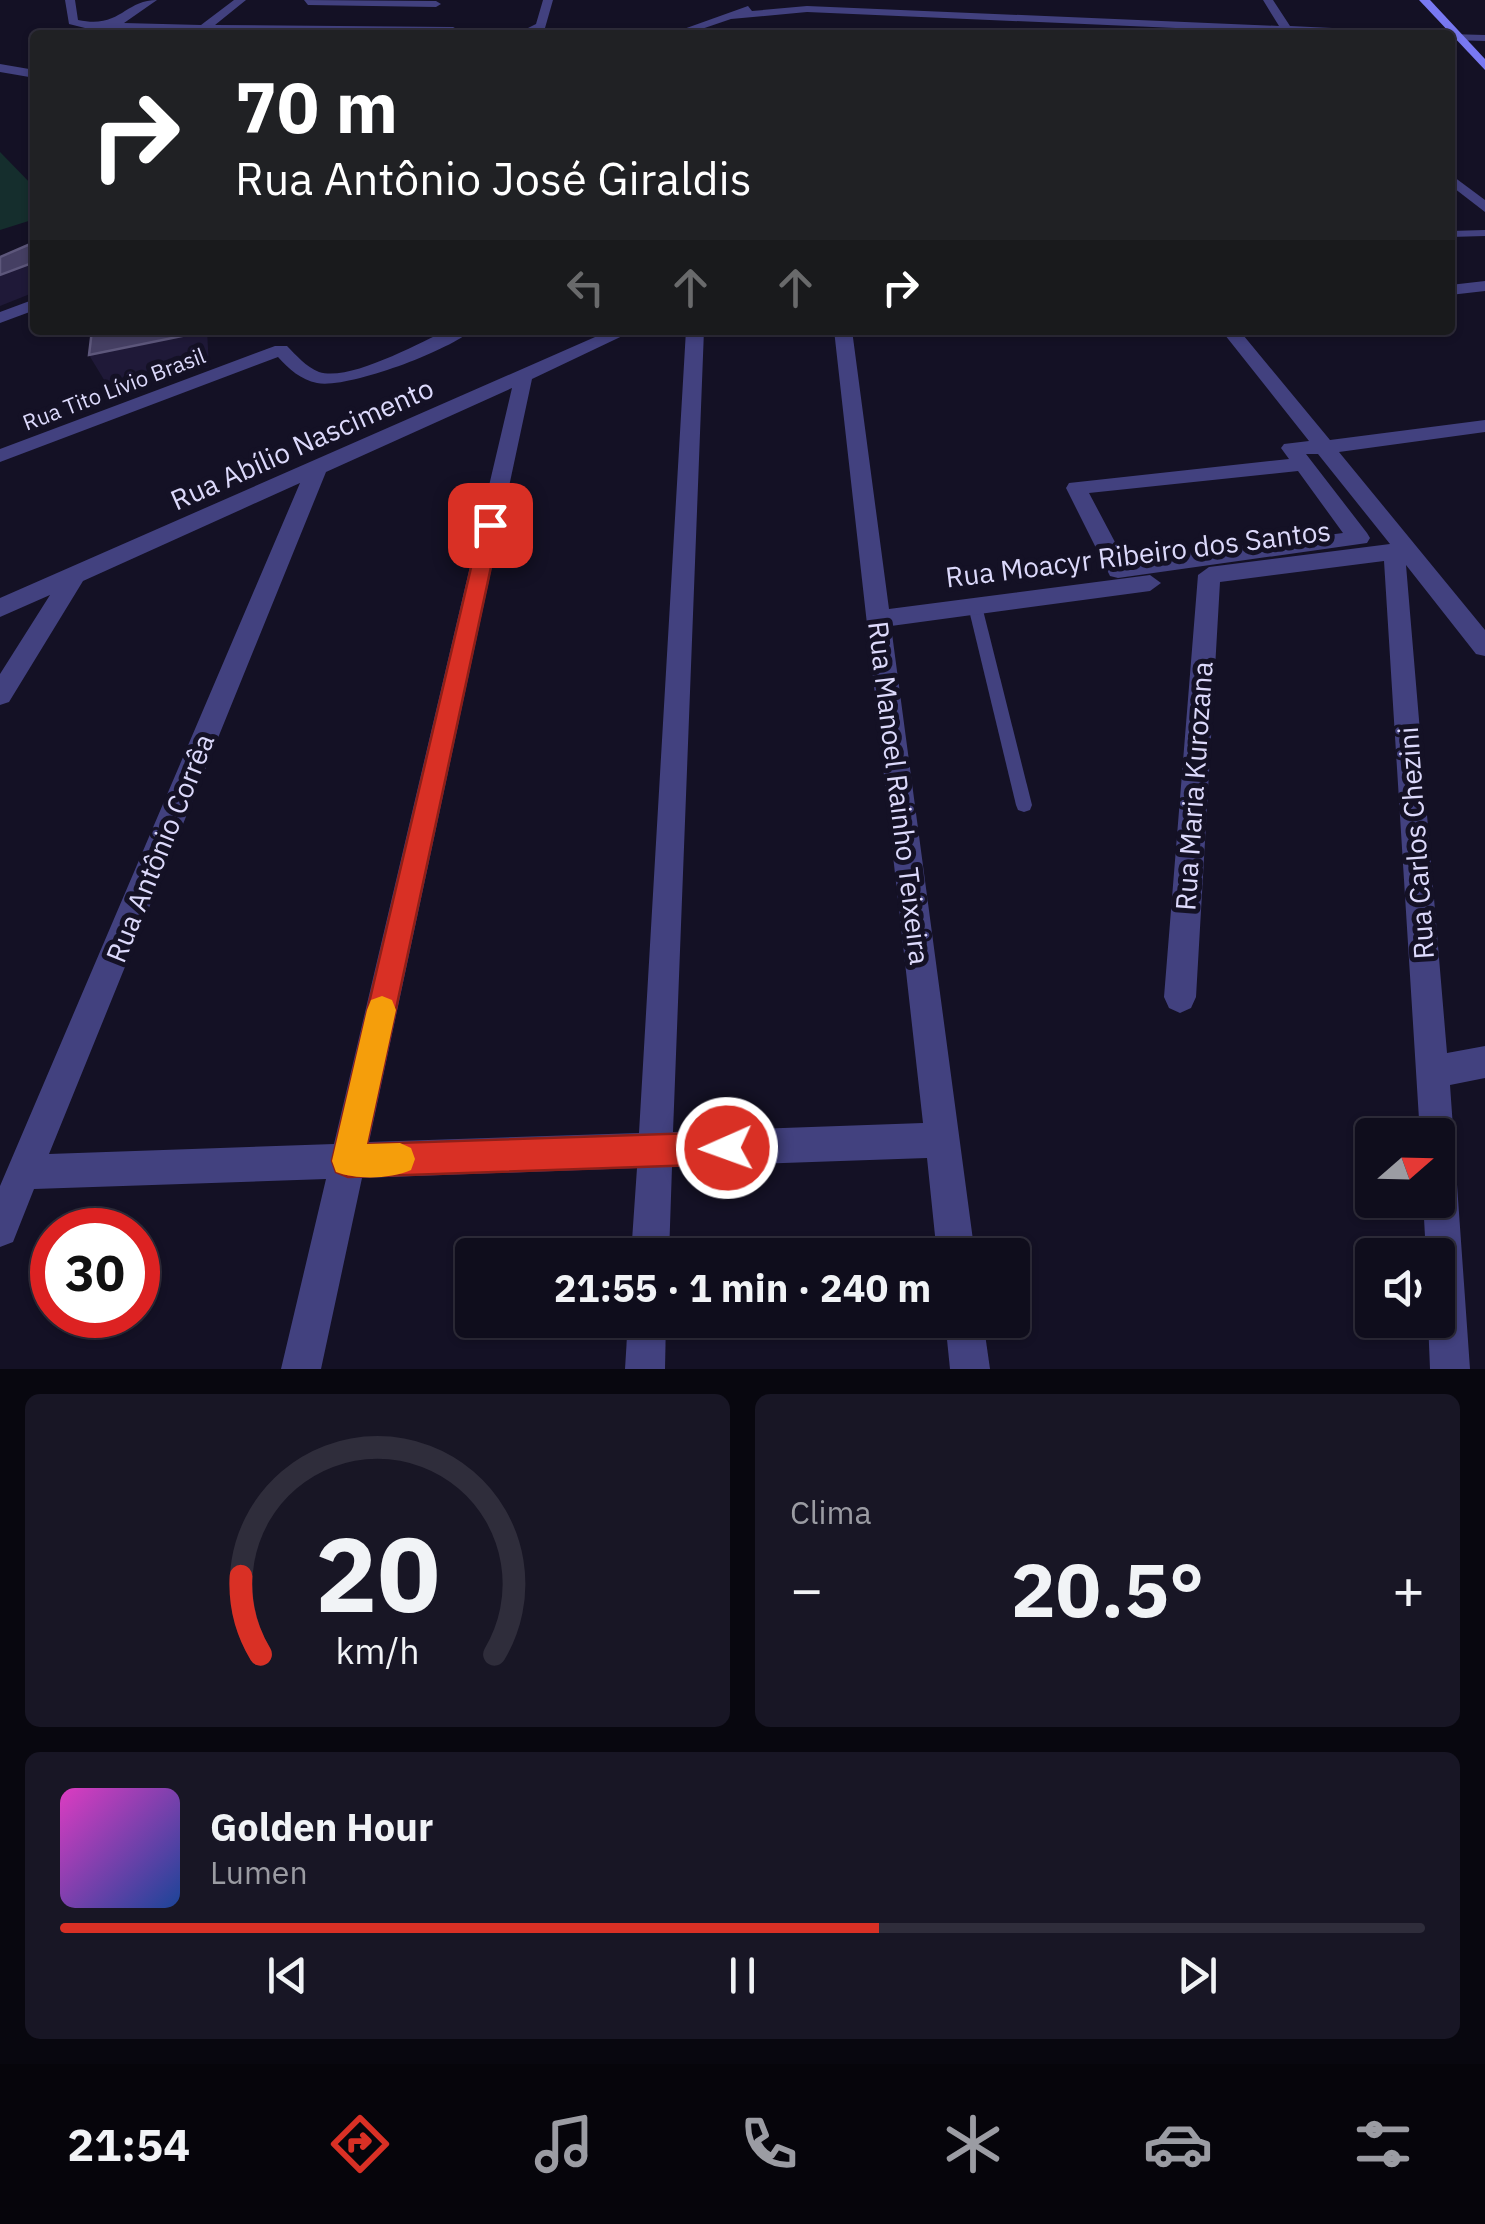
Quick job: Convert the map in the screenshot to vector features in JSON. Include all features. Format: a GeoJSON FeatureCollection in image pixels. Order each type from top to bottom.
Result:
{"type":"FeatureCollection","features":[{"type":"Feature","properties":{"kind":"street"},"geometry":{"type":"LineString","coordinates":[[70,0],[73,22],[174,30]]}},
{"type":"Feature","properties":{"kind":"street"},"geometry":{"type":"LineString","coordinates":[[104,30],[152,0]]}},
{"type":"Feature","properties":{"kind":"street"},"geometry":{"type":"LineString","coordinates":[[202,30],[241,0]]}},
{"type":"Feature","properties":{"kind":"street"},"geometry":{"type":"LineString","coordinates":[[532,30],[542,26],[543,7],[548,0]]}},
{"type":"Feature","properties":{"kind":"street"},"geometry":{"type":"LineString","coordinates":[[733,16],[757,0]]}},
{"type":"Feature","properties":{"kind":"street"},"geometry":{"type":"LineString","coordinates":[[780,0],[807,9],[858,17],[1004,17],[1264,30]]}},
{"type":"Feature","properties":{"kind":"street"},"geometry":{"type":"LineString","coordinates":[[950,0],[1004,17]]}},
{"type":"Feature","properties":{"kind":"street"},"geometry":{"type":"LineString","coordinates":[[1268,0],[1281,30]]}},
{"type":"Feature","properties":{"kind":"street"},"geometry":{"type":"LineString","coordinates":[[1424,0],[1448,30]]}},
{"type":"Feature","properties":{"kind":"street"},"geometry":{"type":"LineString","coordinates":[[308,2],[435,2],[454,30]]}},
{"type":"Feature","properties":{"kind":"street"},"geometry":{"type":"LineString","coordinates":[[692,30],[733,16],[807,9]]}},
{"type":"Feature","properties":{"kind":"street"},"geometry":{"type":"LineString","coordinates":[[1119,30],[1130,22]]}},
{"type":"Feature","properties":{"kind":"street"},"geometry":{"type":"LineString","coordinates":[[1455,37],[1485,38]]}},
{"type":"Feature","properties":{"kind":"street"},"geometry":{"type":"LineString","coordinates":[[1455,38],[1485,66]]}},
{"type":"Feature","properties":{"kind":"street"},"geometry":{"type":"LineString","coordinates":[[1,64],[30,64]]}},
{"type":"Feature","properties":{"kind":"street"},"geometry":{"type":"LineString","coordinates":[[1,64],[30,73]]}},
{"type":"Feature","properties":{"kind":"street"},"geometry":{"type":"LineString","coordinates":[[1455,182],[1485,208]]}},
{"type":"Feature","properties":{"kind":"street"},"geometry":{"type":"LineString","coordinates":[[1455,289],[1485,286]]}},
{"type":"Feature","properties":{"kind":"street"},"geometry":{"type":"LineString","coordinates":[[0,318],[30,306]]}},
{"type":"Feature","properties":{"kind":"street"},"geometry":{"type":"LineString","coordinates":[[292,335],[281,350],[308,374],[322,379],[346,377],[451,335]]}},
{"type":"Feature","properties":{"kind":"street","name":"Rua Abílio Nascimento"},"geometry":{"type":"LineString","coordinates":[[0,608],[615,335]]}},
{"type":"Feature","properties":{"kind":"street"},"geometry":{"type":"LineString","coordinates":[[651,1238],[695,335]]}},
{"type":"Feature","properties":{"kind":"street","name":"Rua Manoel Rainho Teixeira"},"geometry":{"type":"LineString","coordinates":[[844,335],[954,1238]]}},
{"type":"Feature","properties":{"kind":"street"},"geometry":{"type":"LineString","coordinates":[[1234,335],[1326,447],[1400,551],[1485,647]]}},
{"type":"Feature","properties":{"kind":"street","name":"Rua Tito Lívio Brasil"},"geometry":{"type":"LineString","coordinates":[[0,456],[281,350]]}},
{"type":"Feature","properties":{"kind":"street"},"geometry":{"type":"LineString","coordinates":[[301,1369],[524,375]]}},
{"type":"Feature","properties":{"kind":"street"},"geometry":{"type":"LineString","coordinates":[[1302,464],[1076,488],[1118,570],[1359,538],[1292,448],[1485,426]]}},
{"type":"Feature","properties":{"kind":"street","name":"Rua Antônio Corrêa"},"geometry":{"type":"LineString","coordinates":[[0,1230],[318,465]]}},
{"type":"Feature","properties":{"kind":"street","name":"Rua Moacyr Ribeiro dos Santos"},"geometry":{"type":"LineString","coordinates":[[877,619],[1400,551]]}},
{"type":"Feature","properties":{"kind":"street","name":"Rua Carlos Chezini"},"geometry":{"type":"LineString","coordinates":[[1400,551],[1437,1118]]}},
{"type":"Feature","properties":{"kind":"street"},"geometry":{"type":"LineString","coordinates":[[0,696],[74,576]]}},
{"type":"Feature","properties":{"kind":"street","name":"Rua Maria Kurozana"},"geometry":{"type":"LineString","coordinates":[[1180,997],[1209,576]]}},
{"type":"Feature","properties":{"kind":"street"},"geometry":{"type":"LineString","coordinates":[[1434,1072],[1485,1062]]}},
{"type":"Feature","properties":{"kind":"street"},"geometry":{"type":"LineString","coordinates":[[26,1172],[942,1140]]}},
{"type":"Feature","properties":{"kind":"street","name":"Rua Carlos Chezini"},"geometry":{"type":"LineString","coordinates":[[1442,1218],[1450,1369]]}},
{"type":"Feature","properties":{"kind":"street"},"geometry":{"type":"LineString","coordinates":[[645,1369],[646,1338]]}},
{"type":"Feature","properties":{"kind":"street"},"geometry":{"type":"LineString","coordinates":[[966,1338],[970,1369]]}},
{"type":"Feature","properties":{"kind":"lane"},"geometry":{"type":"LineString","coordinates":[[1455,234],[1485,233]]}},
{"type":"Feature","properties":{"kind":"lane"},"geometry":{"type":"LineString","coordinates":[[975,606],[1024,805]]}},
{"type":"Feature","properties":{"kind":"green space"},"geometry":{"type":"Polygon","coordinates":[[[0,152],[30,183],[30,221],[0,230],[0,152]]]}},
{"type":"Feature","properties":{"kind":"building"},"geometry":{"type":"Polygon","coordinates":[[[30,244],[30,264],[0,275],[0,257],[30,244]]]}},
{"type":"Feature","properties":{"kind":"building"},"geometry":{"type":"Polygon","coordinates":[[[91,335],[187,335],[89,355],[91,335]]]}},
{"type":"Feature","properties":{"kind":"slow traffic"},"geometry":{"type":"LineString","coordinates":[[382,1010],[348,1161],[400,1159]]}},
{"type":"Feature","properties":{"kind":"route"},"geometry":{"type":"LineString","coordinates":[[490,525],[348,1161],[727,1148]]}}]}
